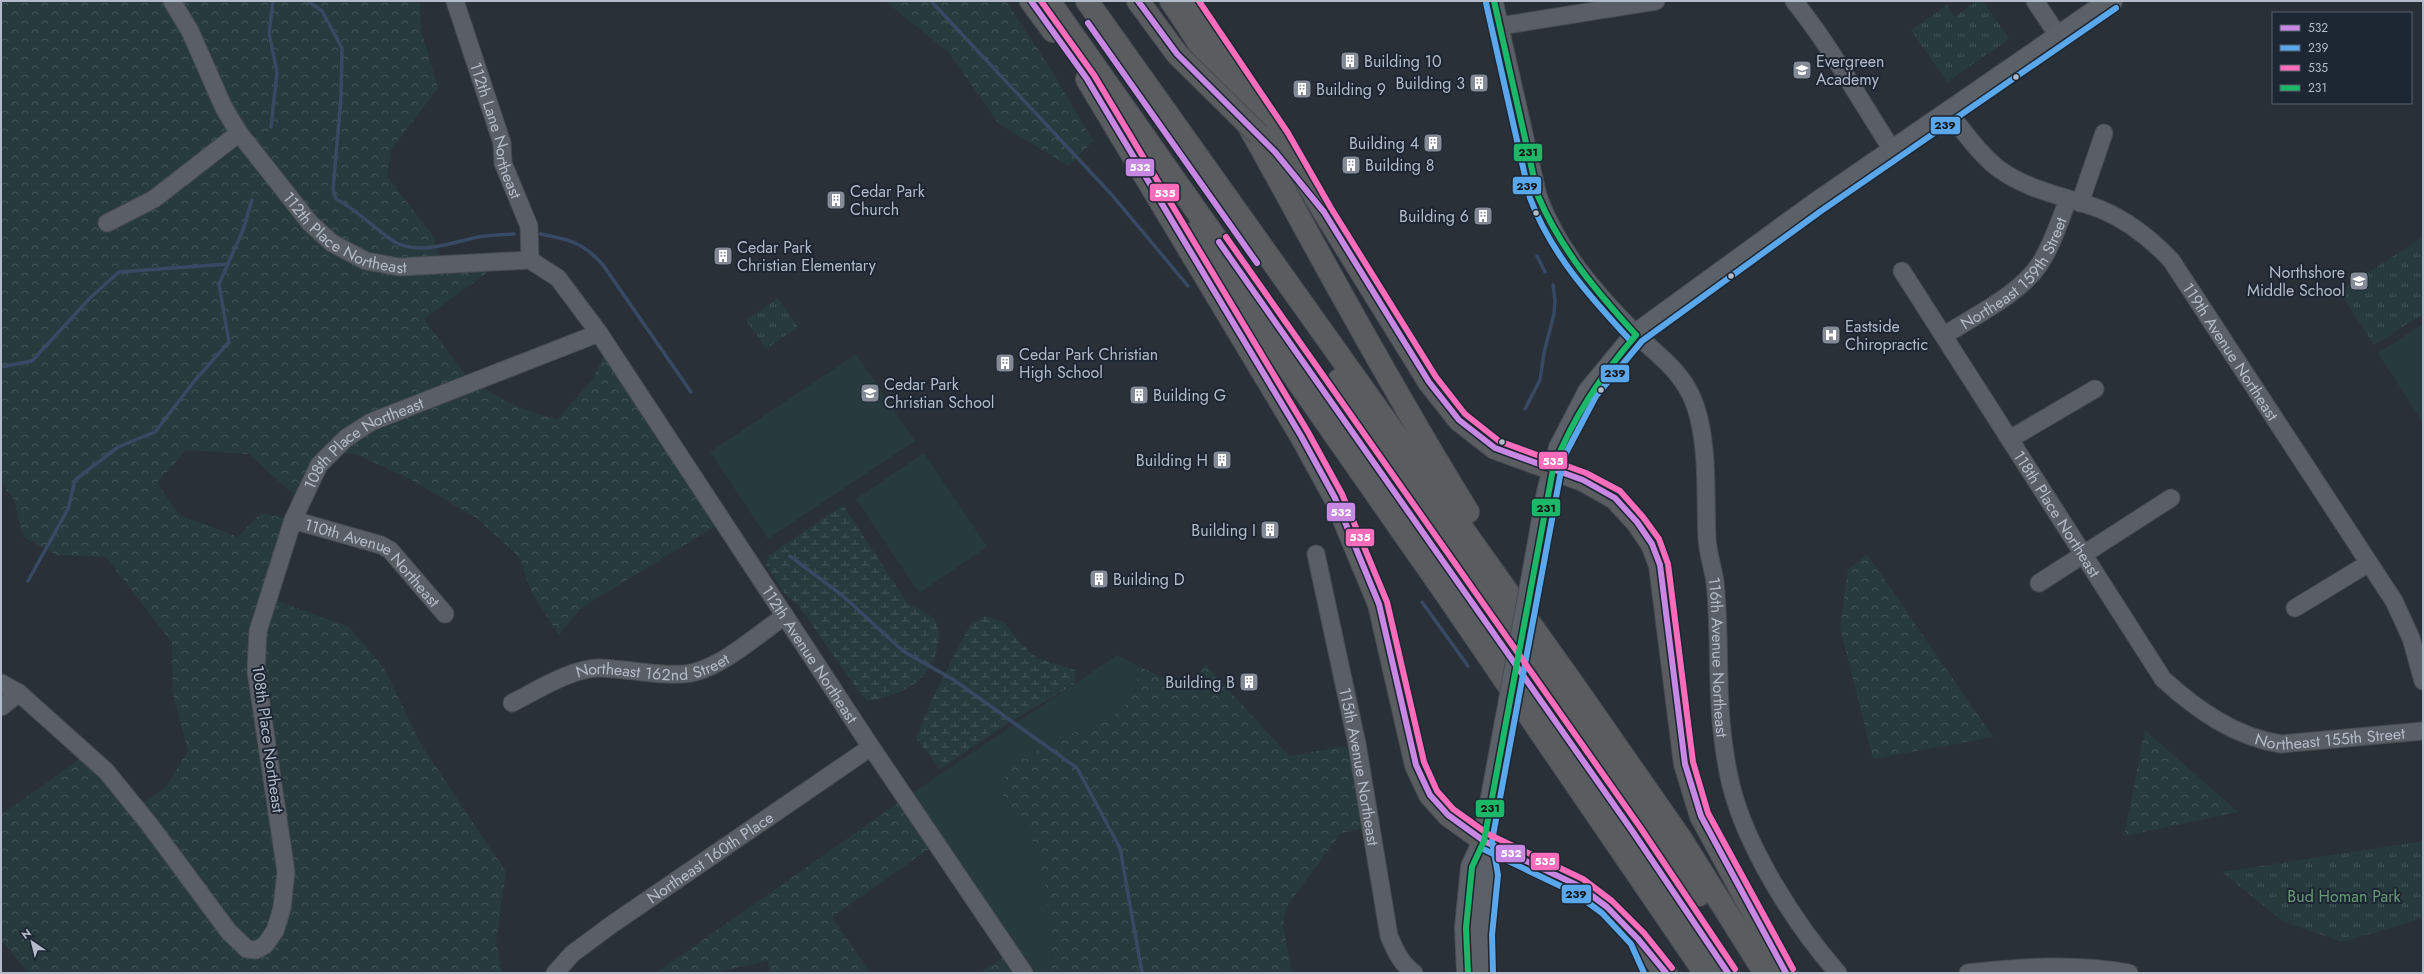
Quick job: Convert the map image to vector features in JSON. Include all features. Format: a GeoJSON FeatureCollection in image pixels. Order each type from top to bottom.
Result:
{"type":"FeatureCollection","features":[{"type":"Feature","properties":{"kind":"highway"},"geometry":{"type":"LineString","coordinates":[[1031,1],[1087,79],[1481,646],[1705,973]]}},
{"type":"Feature","properties":{"kind":"highway"},"geometry":{"type":"LineString","coordinates":[[1049,1],[1633,832],[1728,973]]}},
{"type":"Feature","properties":{"kind":"highway"},"geometry":{"type":"LineString","coordinates":[[1072,1],[1596,744],[1693,886],[1749,973]]}},
{"type":"Feature","properties":{"kind":"highway"},"geometry":{"type":"LineString","coordinates":[[1087,1],[1573,684],[1679,836],[1765,973]]}},
{"type":"Feature","properties":{"kind":"highway"},"geometry":{"type":"LineString","coordinates":[[1138,1],[1178,54],[1275,152],[1324,212]]}},
{"type":"Feature","properties":{"kind":"highway"},"geometry":{"type":"LineString","coordinates":[[1171,1],[1206,52],[1443,470],[1573,684]]}},
{"type":"Feature","properties":{"kind":"highway"},"geometry":{"type":"LineString","coordinates":[[1189,1],[1294,158],[1324,212],[1429,382],[1459,420],[1495,448],[1584,480],[1615,498],[1637,522],[1652,544],[1660,565],[1686,764],[1701,816],[1786,973]]}},
{"type":"Feature","properties":{"kind":"highway"},"geometry":{"type":"LineString","coordinates":[[1087,79],[1301,436],[1335,498],[1379,604],[1421,781],[1430,795],[1448,815],[1484,841],[1578,886],[1607,907],[1638,939],[1666,973]]}},
{"type":"Feature","properties":{"kind":"main road"},"geometry":{"type":"LineString","coordinates":[[1468,973],[1466,928],[1472,867],[1484,841],[1553,469],[1560,448],[1589,392],[1636,335],[1698,289],[1948,112],[2111,1]]}},
{"type":"Feature","properties":{"kind":"main road"},"geometry":{"type":"LineString","coordinates":[[1484,841],[1490,875],[1484,935],[1485,973]]}},
{"type":"Feature","properties":{"kind":"street","name":"112th Place Northeast"},"geometry":{"type":"LineString","coordinates":[[172,1],[190,31],[224,108],[239,133],[310,223],[332,243],[366,261],[399,267],[530,260]]}},
{"type":"Feature","properties":{"kind":"street","name":"112th Lane Northeast"},"geometry":{"type":"LineString","coordinates":[[454,1],[502,143],[503,163],[529,226],[530,260]]}},
{"type":"Feature","properties":{"kind":"street","name":"116th Avenue Northeast"},"geometry":{"type":"LineString","coordinates":[[1494,1],[1538,196],[1546,217],[1563,247],[1591,287],[1636,335],[1664,357],[1687,386],[1695,406],[1700,428],[1707,499],[1708,542],[1714,582],[1722,722],[1731,786],[1758,856],[1796,916],[1838,973]]}},
{"type":"Feature","properties":{"kind":"street"},"geometry":{"type":"LineString","coordinates":[[1500,26],[1656,1]]}},
{"type":"Feature","properties":{"kind":"street"},"geometry":{"type":"LineString","coordinates":[[1794,1],[1816,28],[1893,151]]}},
{"type":"Feature","properties":{"kind":"street"},"geometry":{"type":"LineString","coordinates":[[2036,1],[2059,37]]}},
{"type":"Feature","properties":{"kind":"street","name":"119th Avenue Northeast"},"geometry":{"type":"LineString","coordinates":[[1948,112],[1985,156],[1998,169],[2041,192],[2102,210],[2134,228],[2171,260],[2394,601],[2411,638],[2423,681]]}},
{"type":"Feature","properties":{"kind":"street"},"geometry":{"type":"LineString","coordinates":[[108,223],[154,199],[239,133]]}},
{"type":"Feature","properties":{"kind":"street","name":"Northeast 159th Street"},"geometry":{"type":"LineString","coordinates":[[1945,335],[2014,290],[2038,266],[2074,201],[2104,133]]}},
{"type":"Feature","properties":{"kind":"street"},"geometry":{"type":"LineString","coordinates":[[530,260],[558,278],[599,333]]}},
{"type":"Feature","properties":{"kind":"street","name":"118th Place Northeast"},"geometry":{"type":"LineString","coordinates":[[1902,271],[1945,335],[2163,679],[2191,704],[2237,732]]}},
{"type":"Feature","properties":{"kind":"street","name":"108th Place Northeast"},"geometry":{"type":"LineString","coordinates":[[1,683],[20,692],[106,771],[149,824],[229,932],[246,949],[256,950],[265,945],[275,931],[282,908],[286,872],[256,671],[258,631],[294,520],[318,465],[346,438],[366,425],[599,333]]}},
{"type":"Feature","properties":{"kind":"street","name":"112th Avenue Northeast"},"geometry":{"type":"LineString","coordinates":[[599,333],[871,747],[1024,973]]}},
{"type":"Feature","properties":{"kind":"street"},"geometry":{"type":"LineString","coordinates":[[2010,439],[2095,390]]}},
{"type":"Feature","properties":{"kind":"street"},"geometry":{"type":"LineString","coordinates":[[2039,583],[2171,498]]}},
{"type":"Feature","properties":{"kind":"street","name":"110th Avenue Northeast"},"geometry":{"type":"LineString","coordinates":[[294,520],[381,545],[390,550],[445,614]]}},
{"type":"Feature","properties":{"kind":"street","name":"115th Avenue Northeast"},"geometry":{"type":"LineString","coordinates":[[1316,554],[1357,744],[1389,936],[1395,952],[1407,968],[1414,973]]}},
{"type":"Feature","properties":{"kind":"street"},"geometry":{"type":"LineString","coordinates":[[2295,608],[2369,563]]}},
{"type":"Feature","properties":{"kind":"street","name":"Northeast 162nd Street"},"geometry":{"type":"LineString","coordinates":[[512,703],[578,672],[597,668],[666,673],[694,673],[714,665],[785,616]]}},
{"type":"Feature","properties":{"kind":"street"},"geometry":{"type":"LineString","coordinates":[[1,707],[20,692]]}},
{"type":"Feature","properties":{"kind":"street","name":"Northeast 155th Street"},"geometry":{"type":"LineString","coordinates":[[2237,732],[2264,742],[2281,744],[2423,730]]}},
{"type":"Feature","properties":{"kind":"street","name":"Northeast 160th Place"},"geometry":{"type":"LineString","coordinates":[[555,973],[572,954],[610,925],[871,747]]}},
{"type":"Feature","properties":{"kind":"street"},"geometry":{"type":"LineString","coordinates":[[1968,973],[2022,967],[2129,973]]}},
{"type":"Feature","properties":{"kind":"green space"},"geometry":{"type":"Polygon","coordinates":[[[1,1],[420,1],[421,30],[438,88],[391,150],[387,176],[433,236],[442,266],[500,263],[424,319],[469,380],[511,404],[557,420],[592,380],[608,347],[723,522],[582,607],[559,635],[532,593],[519,557],[478,519],[408,478],[358,455],[327,450],[305,502],[285,487],[249,454],[186,450],[157,483],[179,515],[238,537],[261,513],[293,520],[272,599],[349,627],[384,668],[422,746],[506,872],[496,941],[502,973],[29,973],[1,940],[1,815],[84,756],[133,810],[166,787],[188,751],[173,695],[172,643],[106,557],[57,555],[23,537],[14,500],[1,482],[1,1]]]}},
{"type":"Feature","properties":{"kind":"green space"},"geometry":{"type":"Polygon","coordinates":[[[885,1],[1006,1],[1052,71],[1093,141],[1069,166],[999,124],[949,53],[885,1]]]}},
{"type":"Feature","properties":{"kind":"green space"},"geometry":{"type":"Polygon","coordinates":[[[1977,1],[1983,1],[2009,39],[1947,82],[1911,30],[1947,5],[1955,17],[1977,1]]]}},
{"type":"Feature","properties":{"kind":"green space"},"geometry":{"type":"Polygon","coordinates":[[[2423,237],[2423,314],[2374,345],[2339,291],[2423,237]]]}},
{"type":"Feature","properties":{"kind":"green space"},"geometry":{"type":"Polygon","coordinates":[[[778,298],[798,327],[766,349],[746,320],[778,298]]]}},
{"type":"Feature","properties":{"kind":"green space"},"geometry":{"type":"Polygon","coordinates":[[[2423,324],[2423,423],[2378,353],[2423,324]]]}},
{"type":"Feature","properties":{"kind":"green space"},"geometry":{"type":"Polygon","coordinates":[[[856,354],[915,441],[768,539],[710,452],[856,354]]]}},
{"type":"Feature","properties":{"kind":"green space"},"geometry":{"type":"Polygon","coordinates":[[[924,453],[987,547],[919,593],[856,499],[924,453]]]}},
{"type":"Feature","properties":{"kind":"green space"},"geometry":{"type":"Polygon","coordinates":[[[843,505],[908,604],[931,616],[936,622],[938,629],[939,637],[936,654],[923,676],[907,688],[880,699],[867,701],[859,692],[798,605],[783,592],[766,565],[768,556],[843,505]]]}},
{"type":"Feature","properties":{"kind":"green space"},"geometry":{"type":"Polygon","coordinates":[[[1867,554],[1993,737],[1873,759],[1840,627],[1848,570],[1867,554]]]}},
{"type":"Feature","properties":{"kind":"green space"},"geometry":{"type":"Polygon","coordinates":[[[985,616],[1004,622],[1019,642],[1037,658],[1075,670],[1074,684],[1007,724],[940,769],[916,738],[933,697],[970,625],[985,616]]]}},
{"type":"Feature","properties":{"kind":"green space"},"geometry":{"type":"Polygon","coordinates":[[[1117,655],[1140,667],[1134,695],[1114,716],[1056,740],[1003,798],[1030,833],[1044,878],[1051,931],[1052,973],[1024,973],[905,798],[1117,655]]]}},
{"type":"Feature","properties":{"kind":"green space"},"geometry":{"type":"Polygon","coordinates":[[[1205,664],[1289,756],[1357,744],[1370,827],[1341,833],[1287,906],[1283,923],[1292,973],[1052,973],[1051,931],[1044,878],[1030,833],[1003,798],[1003,780],[1017,763],[1056,740],[1114,716],[1134,695],[1140,667],[1191,691],[1205,664]]]}},
{"type":"Feature","properties":{"kind":"green space"},"geometry":{"type":"Polygon","coordinates":[[[2145,730],[2238,812],[2124,836],[2145,730]]]}},
{"type":"Feature","properties":{"kind":"green space"},"geometry":{"type":"Polygon","coordinates":[[[905,798],[936,844],[832,917],[870,973],[770,973],[768,961],[713,973],[656,973],[905,798]]]}},
{"type":"Feature","properties":{"kind":"green space","name":"Bud Homan Park"},"geometry":{"type":"Polygon","coordinates":[[[2423,841],[2423,918],[2343,942],[2284,922],[2222,872],[2423,841]]]}},
{"type":"Feature","properties":{"kind":"green space"},"geometry":{"type":"Polygon","coordinates":[[[1010,953],[1024,973],[980,973],[1010,953]]]}},
{"type":"Feature","properties":{"kind":"waterway"},"geometry":{"type":"LineString","coordinates":[[271,127],[277,72],[269,33],[273,1]]}},
{"type":"Feature","properties":{"kind":"waterway"},"geometry":{"type":"LineString","coordinates":[[308,1],[322,11],[342,48],[341,97],[333,190],[336,199],[344,203],[395,242],[415,248],[436,247],[492,235],[514,234]]}},
{"type":"Feature","properties":{"kind":"waterway"},"geometry":{"type":"LineString","coordinates":[[931,1],[1112,195],[1188,286]]}},
{"type":"Feature","properties":{"kind":"waterway"},"geometry":{"type":"LineString","coordinates":[[28,581],[68,509],[75,480],[118,447],[155,432],[196,379],[229,342],[219,284],[243,230],[252,200]]}},
{"type":"Feature","properties":{"kind":"waterway"},"geometry":{"type":"LineString","coordinates":[[540,234],[567,240],[582,246],[596,257],[691,392]]}},
{"type":"Feature","properties":{"kind":"waterway"},"geometry":{"type":"LineString","coordinates":[[1537,256],[1545,272]]}},
{"type":"Feature","properties":{"kind":"waterway"},"geometry":{"type":"LineString","coordinates":[[1,367],[32,361],[90,298],[119,272],[228,264]]}},
{"type":"Feature","properties":{"kind":"waterway"},"geometry":{"type":"LineString","coordinates":[[1525,409],[1540,380],[1544,353],[1554,314],[1555,300],[1553,285]]}},
{"type":"Feature","properties":{"kind":"waterway"},"geometry":{"type":"LineString","coordinates":[[790,556],[843,596],[903,651],[954,680],[1077,768],[1120,848],[1142,973]]}},
{"type":"Feature","properties":{"kind":"waterway"},"geometry":{"type":"LineString","coordinates":[[1422,602],[1468,666]]}},
{"type":"Feature","properties":{"kind":"transit line","name":"532"},"geometry":{"type":"LineString","coordinates":[[1031,1],[1087,79],[1301,436],[1335,498],[1379,604],[1416,765],[1430,795],[1448,815],[1484,841],[1579,886],[1607,907],[1638,939],[1666,973]]}},
{"type":"Feature","properties":{"kind":"transit line","name":"535"},"geometry":{"type":"LineString","coordinates":[[1041,1],[1094,75],[1308,432],[1342,494],[1387,602],[1424,762],[1437,791],[1453,809],[1488,834],[1583,879],[1612,901],[1644,933],[1672,968]]}},
{"type":"Feature","properties":{"kind":"transit line","name":"532"},"geometry":{"type":"LineString","coordinates":[[1138,1],[1177,54],[1275,152],[1324,212],[1429,382],[1459,420],[1495,448],[1583,480],[1615,498],[1637,522],[1652,544],[1660,565],[1685,764],[1701,816],[1786,973]]}},
{"type":"Feature","properties":{"kind":"transit line","name":"535"},"geometry":{"type":"LineString","coordinates":[[1199,1],[1288,133],[1331,208],[1436,377],[1465,414],[1499,441],[1586,473],[1620,491],[1643,517],[1659,539],[1668,564],[1693,762],[1708,813],[1793,969]]}},
{"type":"Feature","properties":{"kind":"transit line","name":"231"},"geometry":{"type":"LineString","coordinates":[[1494,1],[1538,196],[1547,216],[1581,270],[1607,303],[1636,335]]}},
{"type":"Feature","properties":{"kind":"transit line","name":"239"},"geometry":{"type":"LineString","coordinates":[[1486,3],[1530,198],[1549,238],[1560,256],[1600,308],[1630,340]]}},
{"type":"Feature","properties":{"kind":"transit line","name":"239"},"geometry":{"type":"LineString","coordinates":[[1493,973],[1492,935],[1498,875],[1492,841],[1561,471],[1567,451],[1596,396],[1642,341],[1821,211],[2116,8]]}},
{"type":"Feature","properties":{"kind":"transit line","name":"532"},"geometry":{"type":"LineString","coordinates":[[1088,23],[1257,263]]}},
{"type":"Feature","properties":{"kind":"transit line","name":"535"},"geometry":{"type":"LineString","coordinates":[[1226,237],[1640,827],[1735,969]]}},
{"type":"Feature","properties":{"kind":"transit line","name":"532"},"geometry":{"type":"LineString","coordinates":[[1219,242],[1633,832],[1728,973]]}},
{"type":"Feature","properties":{"kind":"transit line","name":"231"},"geometry":{"type":"LineString","coordinates":[[1468,973],[1466,928],[1472,867],[1484,841],[1553,469],[1569,432],[1588,398],[1636,335]]}},
{"type":"Feature","properties":{"kind":"transit line","name":"239"},"geometry":{"type":"LineString","coordinates":[[1481,848],[1575,893],[1602,913],[1631,944],[1644,973]]}},
{"type":"Feature","properties":{"kind":"place","name":"Building 10"},"geometry":{"type":"Point","coordinates":[1350,61]}},
{"type":"Feature","properties":{"kind":"place","name":"Evergreen Academy"},"geometry":{"type":"Point","coordinates":[1802,70]}},
{"type":"Feature","properties":{"kind":"place","name":"Building 3"},"geometry":{"type":"Point","coordinates":[1479,83]}},
{"type":"Feature","properties":{"kind":"place","name":"Building 9"},"geometry":{"type":"Point","coordinates":[1302,89]}},
{"type":"Feature","properties":{"kind":"place","name":"Building 4"},"geometry":{"type":"Point","coordinates":[1433,143]}},
{"type":"Feature","properties":{"kind":"place","name":"Building 8"},"geometry":{"type":"Point","coordinates":[1351,165]}},
{"type":"Feature","properties":{"kind":"place","name":"Cedar Park Church"},"geometry":{"type":"Point","coordinates":[836,200]}},
{"type":"Feature","properties":{"kind":"place","name":"Building 6"},"geometry":{"type":"Point","coordinates":[1483,216]}},
{"type":"Feature","properties":{"kind":"place","name":"Cedar Park Christian Elementary"},"geometry":{"type":"Point","coordinates":[723,256]}},
{"type":"Feature","properties":{"kind":"place","name":"Northshore Middle School"},"geometry":{"type":"Point","coordinates":[2359,281]}},
{"type":"Feature","properties":{"kind":"place","name":"Eastside Chiropractic"},"geometry":{"type":"Point","coordinates":[1831,335]}},
{"type":"Feature","properties":{"kind":"place","name":"Cedar Park Christian High School"},"geometry":{"type":"Point","coordinates":[1005,363]}},
{"type":"Feature","properties":{"kind":"place","name":"Cedar Park Christian School"},"geometry":{"type":"Point","coordinates":[870,393]}},
{"type":"Feature","properties":{"kind":"place","name":"Building G"},"geometry":{"type":"Point","coordinates":[1139,395]}},
{"type":"Feature","properties":{"kind":"place","name":"Building H"},"geometry":{"type":"Point","coordinates":[1222,460]}},
{"type":"Feature","properties":{"kind":"place","name":"Building I"},"geometry":{"type":"Point","coordinates":[1270,530]}},
{"type":"Feature","properties":{"kind":"place","name":"Building D"},"geometry":{"type":"Point","coordinates":[1099,579]}},
{"type":"Feature","properties":{"kind":"place","name":"Building B"},"geometry":{"type":"Point","coordinates":[1249,682]}}]}
